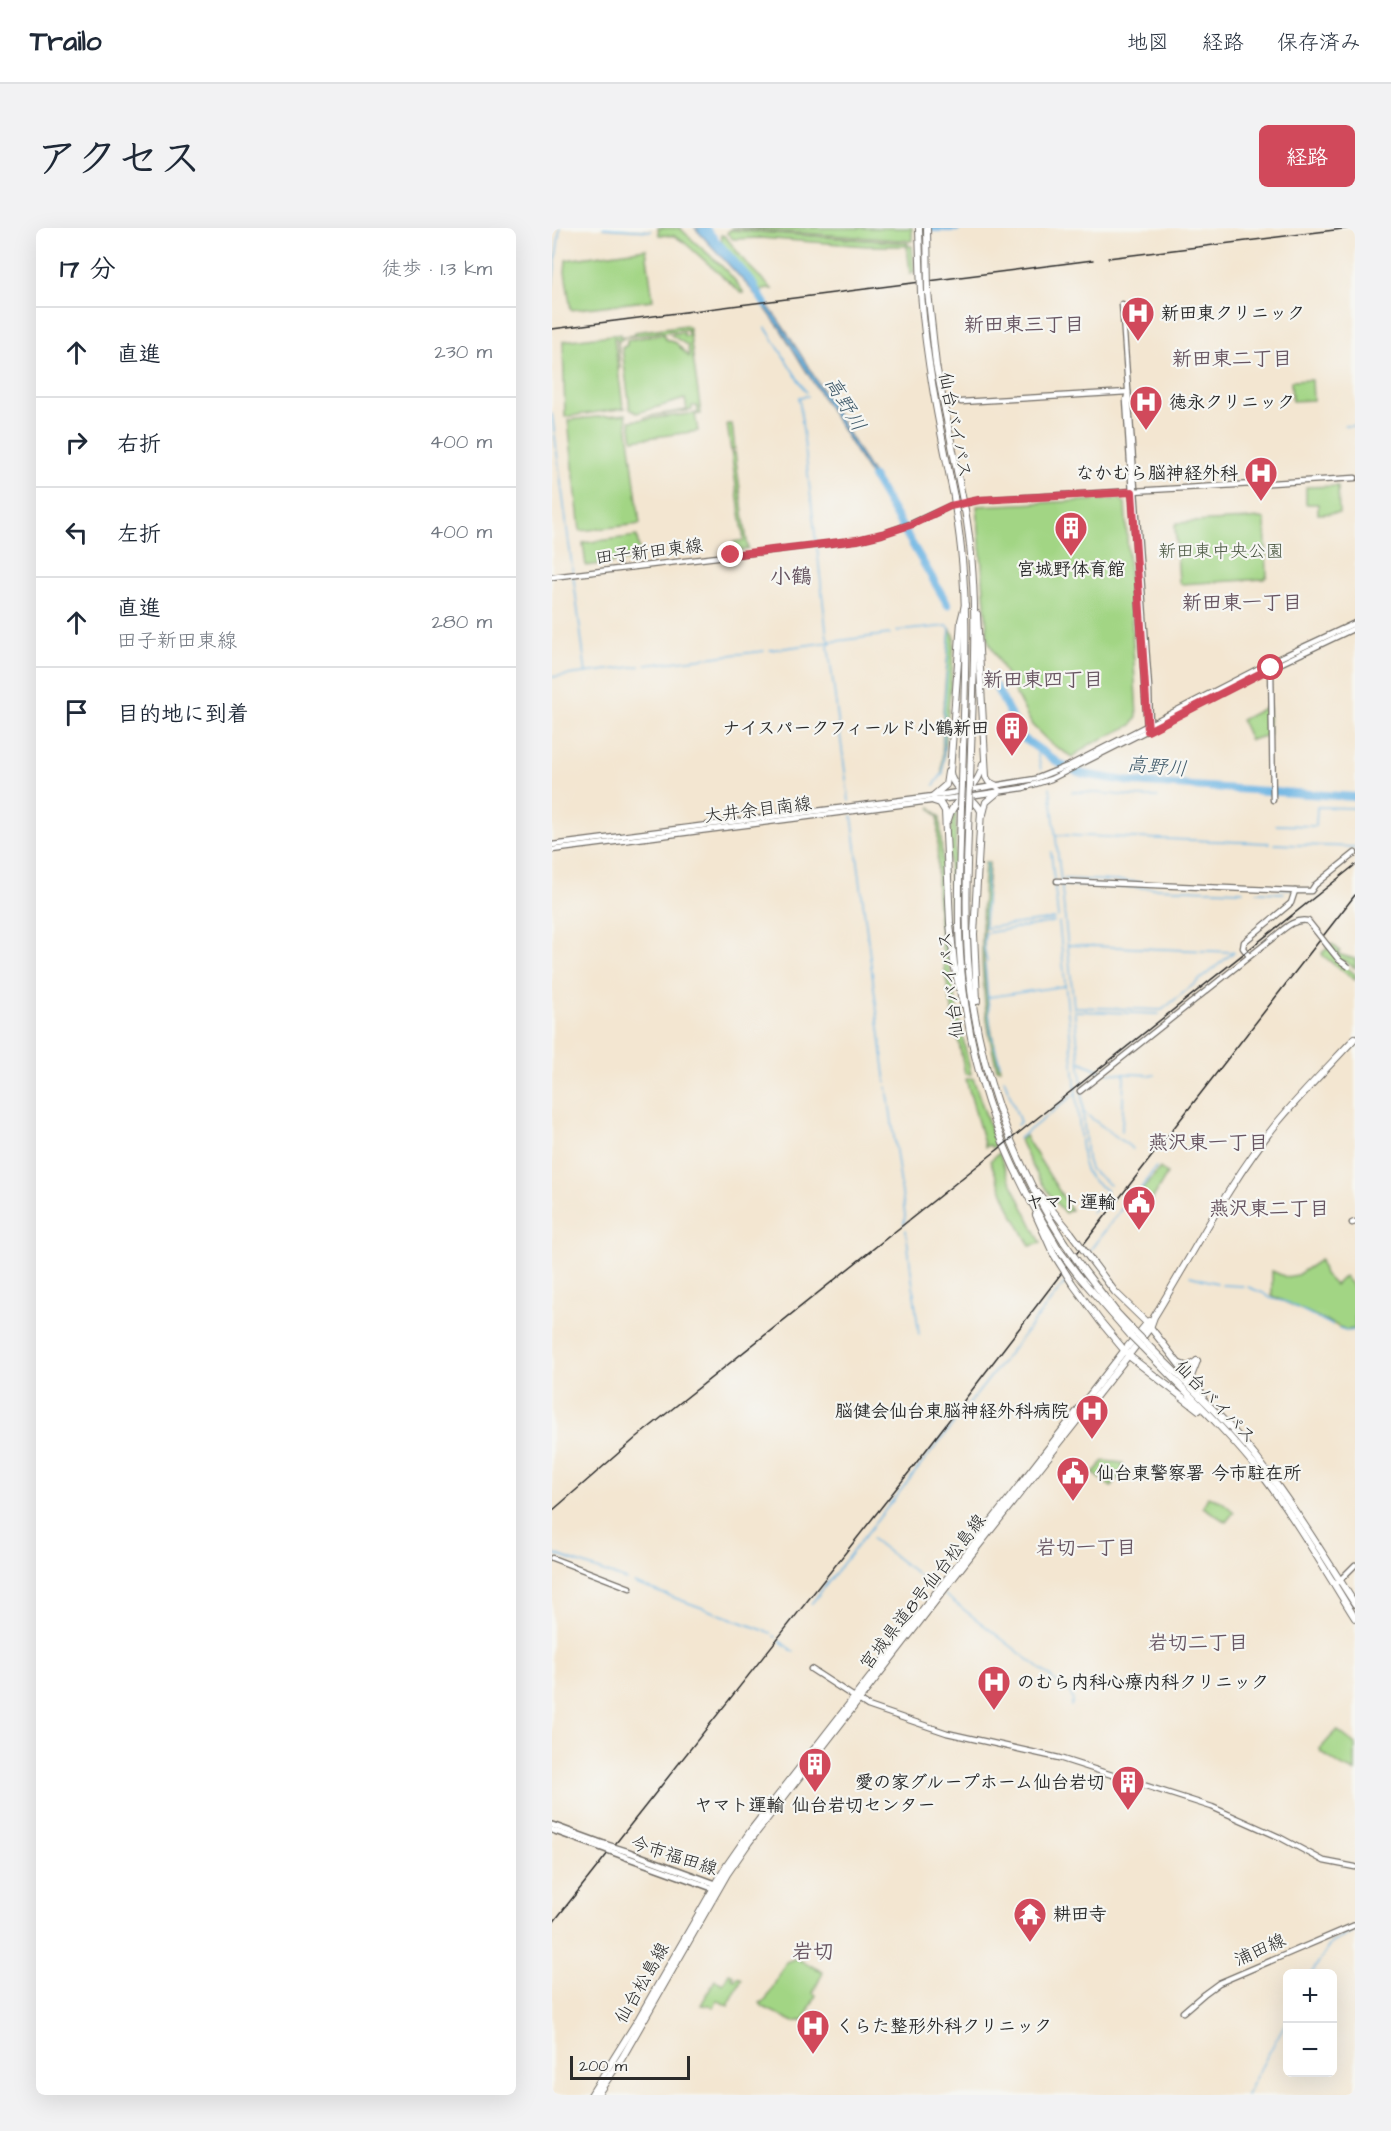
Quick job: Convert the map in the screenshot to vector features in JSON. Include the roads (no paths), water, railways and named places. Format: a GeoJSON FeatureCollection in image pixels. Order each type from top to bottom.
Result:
{"type":"FeatureCollection","features":[{"type":"Feature","properties":{"kind":"main road","name":"仙台バイパス"},"geometry":{"type":"LineString","coordinates":[[920,228],[925,341],[962,547],[965,605],[966,791],[969,805],[967,925],[969,963],[977,1020],[998,1107],[1032,1186],[1047,1216],[1064,1242],[1133,1334]]}},
{"type":"Feature","properties":{"kind":"main road","name":"仙台バイパス"},"geometry":{"type":"LineString","coordinates":[[927,228],[924,292],[942,403],[962,496],[973,563],[975,604],[966,791],[961,806],[959,935],[968,1021],[982,1083],[997,1126],[1025,1190],[1056,1251],[1142,1344],[1254,1455],[1277,1485],[1355,1604]]}},
{"type":"Feature","properties":{"kind":"main road"},"geometry":{"type":"LineString","coordinates":[[975,604],[978,620],[986,777],[998,789],[986,802],[980,836]]}},
{"type":"Feature","properties":{"kind":"main road"},"geometry":{"type":"LineString","coordinates":[[965,605],[961,621],[946,785],[934,798],[944,807],[947,826],[949,913],[953,954],[959,992],[968,1021]]}},
{"type":"Feature","properties":{"kind":"main road"},"geometry":{"type":"LineString","coordinates":[[947,826],[952,808],[980,777],[984,758]]}},
{"type":"Feature","properties":{"kind":"main road"},"geometry":{"type":"LineString","coordinates":[[950,759],[953,784],[966,791],[981,811],[974,934],[977,1020]]}},
{"type":"Feature","properties":{"kind":"main road","name":"宮城県道8号仙台松島線"},"geometry":{"type":"LineString","coordinates":[[717,1887],[752,1829],[1149,1326],[1258,1148],[1286,1113],[1355,1038]]}},
{"type":"Feature","properties":{"kind":"main road"},"geometry":{"type":"LineString","coordinates":[[1032,1186],[1115,1292],[1149,1326],[1190,1379],[1217,1419]]}},
{"type":"Feature","properties":{"kind":"main road"},"geometry":{"type":"LineString","coordinates":[[1056,1251],[1072,1283],[1126,1353],[1217,1419]]}},
{"type":"Feature","properties":{"kind":"main road"},"geometry":{"type":"LineString","coordinates":[[1177,1363],[1188,1367],[1197,1361],[1190,1379]]}},
{"type":"Feature","properties":{"kind":"main road","name":"仙台バイパス"},"geometry":{"type":"LineString","coordinates":[[1217,1419],[1289,1512],[1355,1618]]}},
{"type":"Feature","properties":{"kind":"main road","name":"今市福田線"},"geometry":{"type":"LineString","coordinates":[[552,1825],[603,1846]]}},
{"type":"Feature","properties":{"kind":"main road","name":"今市福田線"},"geometry":{"type":"LineString","coordinates":[[552,1830],[627,1854],[717,1887]]}},
{"type":"Feature","properties":{"kind":"main road","name":"仙台松島線"},"geometry":{"type":"LineString","coordinates":[[591,2095],[717,1887]]}},
{"type":"Feature","properties":{"kind":"main road","name":"仙台松島線"},"geometry":{"type":"LineString","coordinates":[[597,2095],[622,2058],[717,1887]]}},
{"type":"Feature","properties":{"kind":"street"},"geometry":{"type":"LineString","coordinates":[[1122,304],[1128,392],[1126,400],[1134,492],[1148,727]]}},
{"type":"Feature","properties":{"kind":"street"},"geometry":{"type":"LineString","coordinates":[[961,402],[1128,392]]}},
{"type":"Feature","properties":{"kind":"street","name":"田子新田東線"},"geometry":{"type":"LineString","coordinates":[[552,578],[857,540],[913,524],[950,506],[979,500],[1355,478]]}},
{"type":"Feature","properties":{"kind":"street"},"geometry":{"type":"LineString","coordinates":[[552,845],[934,798],[966,791],[1023,788],[1076,767],[1271,662],[1355,623]]}},
{"type":"Feature","properties":{"kind":"street"},"geometry":{"type":"LineString","coordinates":[[998,789],[1035,779],[1070,765],[1355,628]]}},
{"type":"Feature","properties":{"kind":"street"},"geometry":{"type":"LineString","coordinates":[[1271,668],[1273,800]]}},
{"type":"Feature","properties":{"kind":"street","name":"大井余目南線"},"geometry":{"type":"LineString","coordinates":[[552,850],[934,798]]}},
{"type":"Feature","properties":{"kind":"street"},"geometry":{"type":"LineString","coordinates":[[1059,881],[1311,891],[1355,853]]}},
{"type":"Feature","properties":{"kind":"street"},"geometry":{"type":"LineString","coordinates":[[1249,956],[1243,948],[1244,942],[1291,903],[1295,891]]}},
{"type":"Feature","properties":{"kind":"street"},"geometry":{"type":"LineString","coordinates":[[1081,1090],[1293,922],[1300,919],[1308,921],[1339,960],[1355,971]]}},
{"type":"Feature","properties":{"kind":"street"},"geometry":{"type":"LineString","coordinates":[[552,1558],[630,1588]]}},
{"type":"Feature","properties":{"kind":"street"},"geometry":{"type":"LineString","coordinates":[[1335,1586],[1355,1565]]}},
{"type":"Feature","properties":{"kind":"street"},"geometry":{"type":"LineString","coordinates":[[811,1669],[868,1706],[947,1733],[1059,1758],[1212,1807],[1279,1837],[1324,1861],[1355,1867]]}},
{"type":"Feature","properties":{"kind":"street","name":"浦田線"},"geometry":{"type":"LineString","coordinates":[[1183,2012],[1220,1983],[1355,1924]]}},
{"type":"Feature","properties":{"kind":"water"},"geometry":{"type":"Polygon","coordinates":[[[695,228],[707,228],[774,314],[877,481],[878,488],[780,328],[751,289],[695,228]]]}},
{"type":"Feature","properties":{"kind":"waterway"},"geometry":{"type":"LineString","coordinates":[[552,289],[560,228]]}},
{"type":"Feature","properties":{"kind":"waterway"},"geometry":{"type":"LineString","coordinates":[[603,228],[651,231]]}},
{"type":"Feature","properties":{"kind":"waterway","name":"高野川"},"geometry":{"type":"LineString","coordinates":[[705,228],[751,281],[765,304]]}},
{"type":"Feature","properties":{"kind":"waterway"},"geometry":{"type":"LineString","coordinates":[[929,228],[956,228]]}},
{"type":"Feature","properties":{"kind":"waterway"},"geometry":{"type":"LineString","coordinates":[[766,328],[806,392]]}},
{"type":"Feature","properties":{"kind":"waterway"},"geometry":{"type":"LineString","coordinates":[[808,396],[799,397],[816,542]]}},
{"type":"Feature","properties":{"kind":"waterway"},"geometry":{"type":"LineString","coordinates":[[552,414],[586,673]]}},
{"type":"Feature","properties":{"kind":"waterway"},"geometry":{"type":"LineString","coordinates":[[1344,426],[1355,426]]}},
{"type":"Feature","properties":{"kind":"waterway","name":"高野川"},"geometry":{"type":"LineString","coordinates":[[873,477],[948,605]]}},
{"type":"Feature","properties":{"kind":"waterway"},"geometry":{"type":"LineString","coordinates":[[817,547],[827,638],[832,642],[828,645],[849,801]]}},
{"type":"Feature","properties":{"kind":"waterway"},"geometry":{"type":"LineString","coordinates":[[897,631],[948,626],[950,629],[944,708],[943,773],[934,785]]}},
{"type":"Feature","properties":{"kind":"waterway"},"geometry":{"type":"LineString","coordinates":[[770,650],[890,634]]}},
{"type":"Feature","properties":{"kind":"waterway"},"geometry":{"type":"LineString","coordinates":[[646,665],[764,651]]}},
{"type":"Feature","properties":{"kind":"waterway"},"geometry":{"type":"LineString","coordinates":[[552,677],[640,666]]}},
{"type":"Feature","properties":{"kind":"waterway","name":"高野川"},"geometry":{"type":"LineString","coordinates":[[996,687],[1023,738],[1063,766],[1083,774],[1132,782],[1355,797]]}},
{"type":"Feature","properties":{"kind":"waterway"},"geometry":{"type":"LineString","coordinates":[[1036,748],[1041,769]]}},
{"type":"Feature","properties":{"kind":"waterway"},"geometry":{"type":"LineString","coordinates":[[1050,787],[1082,1086]]}},
{"type":"Feature","properties":{"kind":"waterway"},"geometry":{"type":"LineString","coordinates":[[1072,792],[1158,797]]}},
{"type":"Feature","properties":{"kind":"waterway"},"geometry":{"type":"LineString","coordinates":[[1276,825],[1316,826],[1317,807],[1355,808]]}},
{"type":"Feature","properties":{"kind":"waterway"},"geometry":{"type":"LineString","coordinates":[[852,815],[886,1083]]}},
{"type":"Feature","properties":{"kind":"waterway"},"geometry":{"type":"LineString","coordinates":[[1057,835],[1269,843]]}},
{"type":"Feature","properties":{"kind":"waterway"},"geometry":{"type":"LineString","coordinates":[[1274,844],[1355,847]]}},
{"type":"Feature","properties":{"kind":"waterway"},"geometry":{"type":"LineString","coordinates":[[1051,852],[1058,917]]}},
{"type":"Feature","properties":{"kind":"waterway"},"geometry":{"type":"LineString","coordinates":[[987,863],[985,928],[1054,919]]}},
{"type":"Feature","properties":{"kind":"waterway"},"geometry":{"type":"LineString","coordinates":[[1064,879],[1143,882]]}},
{"type":"Feature","properties":{"kind":"waterway"},"geometry":{"type":"LineString","coordinates":[[1063,885],[1243,891]]}},
{"type":"Feature","properties":{"kind":"waterway"},"geometry":{"type":"LineString","coordinates":[[1280,888],[1303,889]]}},
{"type":"Feature","properties":{"kind":"waterway"},"geometry":{"type":"LineString","coordinates":[[1257,892],[1284,893]]}},
{"type":"Feature","properties":{"kind":"waterway"},"geometry":{"type":"LineString","coordinates":[[987,962],[984,946],[985,933],[1054,922]]}},
{"type":"Feature","properties":{"kind":"waterway"},"geometry":{"type":"LineString","coordinates":[[1059,922],[1076,1093]]}},
{"type":"Feature","properties":{"kind":"waterway"},"geometry":{"type":"LineString","coordinates":[[1068,945],[1233,952]]}},
{"type":"Feature","properties":{"kind":"waterway"},"geometry":{"type":"LineString","coordinates":[[1076,1007],[1162,1010],[1234,952]]}},
{"type":"Feature","properties":{"kind":"waterway"},"geometry":{"type":"LineString","coordinates":[[985,964],[991,1033],[1000,1064]]}},
{"type":"Feature","properties":{"kind":"waterway"},"geometry":{"type":"LineString","coordinates":[[989,997],[1064,986]]}},
{"type":"Feature","properties":{"kind":"waterway"},"geometry":{"type":"LineString","coordinates":[[1076,1011],[1159,1014]]}},
{"type":"Feature","properties":{"kind":"waterway"},"geometry":{"type":"LineString","coordinates":[[1081,1062],[1103,1072]]}},
{"type":"Feature","properties":{"kind":"waterway"},"geometry":{"type":"LineString","coordinates":[[1108,1073],[1155,1075]]}},
{"type":"Feature","properties":{"kind":"waterway"},"geometry":{"type":"LineString","coordinates":[[1122,1131],[1124,1075]]}},
{"type":"Feature","properties":{"kind":"waterway"},"geometry":{"type":"LineString","coordinates":[[1004,1079],[1020,1122],[1017,1125]]}},
{"type":"Feature","properties":{"kind":"waterway"},"geometry":{"type":"LineString","coordinates":[[887,1087],[905,1215],[904,1224]]}},
{"type":"Feature","properties":{"kind":"waterway"},"geometry":{"type":"LineString","coordinates":[[1082,1091],[1083,1112],[1133,1149]]}},
{"type":"Feature","properties":{"kind":"waterway"},"geometry":{"type":"LineString","coordinates":[[1018,1139],[1076,1093],[1083,1161]]}},
{"type":"Feature","properties":{"kind":"waterway"},"geometry":{"type":"LineString","coordinates":[[1083,1112],[1090,1169],[1110,1185]]}},
{"type":"Feature","properties":{"kind":"waterway"},"geometry":{"type":"LineString","coordinates":[[1083,1163],[1089,1176],[1106,1190],[1106,1194],[1091,1213]]}},
{"type":"Feature","properties":{"kind":"waterway"},"geometry":{"type":"LineString","coordinates":[[1132,1201],[1156,1167]]}},
{"type":"Feature","properties":{"kind":"waterway"},"geometry":{"type":"LineString","coordinates":[[1088,1253],[1123,1207]]}},
{"type":"Feature","properties":{"kind":"waterway"},"geometry":{"type":"LineString","coordinates":[[906,1230],[919,1335]]}},
{"type":"Feature","properties":{"kind":"waterway"},"geometry":{"type":"LineString","coordinates":[[1190,1276],[1217,1283]]}},
{"type":"Feature","properties":{"kind":"waterway"},"geometry":{"type":"LineString","coordinates":[[811,1604],[1067,1280]]}},
{"type":"Feature","properties":{"kind":"waterway"},"geometry":{"type":"LineString","coordinates":[[1222,1285],[1243,1286]]}},
{"type":"Feature","properties":{"kind":"waterway"},"geometry":{"type":"LineString","coordinates":[[1248,1287],[1270,1298],[1286,1302],[1332,1325]]}},
{"type":"Feature","properties":{"kind":"waterway"},"geometry":{"type":"LineString","coordinates":[[1339,1328],[1355,1330]]}},
{"type":"Feature","properties":{"kind":"waterway"},"geometry":{"type":"LineString","coordinates":[[872,1539],[934,1587]]}},
{"type":"Feature","properties":{"kind":"waterway"},"geometry":{"type":"LineString","coordinates":[[552,1553],[626,1580]]}},
{"type":"Feature","properties":{"kind":"waterway"},"geometry":{"type":"LineString","coordinates":[[634,1583],[771,1633]]}},
{"type":"Feature","properties":{"kind":"waterway"},"geometry":{"type":"LineString","coordinates":[[945,1595],[1070,1692],[1073,1700],[1071,1706]]}},
{"type":"Feature","properties":{"kind":"waterway"},"geometry":{"type":"LineString","coordinates":[[780,1641],[794,1652]]}},
{"type":"Feature","properties":{"kind":"waterway"},"geometry":{"type":"LineString","coordinates":[[1314,1969],[1331,1943],[1355,1931]]}},
{"type":"Feature","properties":{"kind":"waterway"},"geometry":{"type":"LineString","coordinates":[[1246,2095],[1285,2023]]}},
{"type":"Feature","properties":{"kind":"railway"},"geometry":{"type":"LineString","coordinates":[[1108,258],[1351,228]]}},
{"type":"Feature","properties":{"kind":"railway"},"geometry":{"type":"LineString","coordinates":[[552,329],[1093,260]]}},
{"type":"Feature","properties":{"kind":"railway"},"geometry":{"type":"LineString","coordinates":[[552,1511],[637,1437],[1355,865]]}},
{"type":"Feature","properties":{"kind":"railway"},"geometry":{"type":"LineString","coordinates":[[552,1924],[910,1471],[1355,895]]}},
{"type":"Feature","properties":{"kind":"place","name":"新田東クリニック"},"geometry":{"type":"Point","coordinates":[1138,342]}},
{"type":"Feature","properties":{"kind":"place","name":"徳永クリニック"},"geometry":{"type":"Point","coordinates":[1146,431]}},
{"type":"Feature","properties":{"kind":"place","name":"なかむら脳神経外科"},"geometry":{"type":"Point","coordinates":[1261,502]}},
{"type":"Feature","properties":{"kind":"place","name":"宮城野体育館"},"geometry":{"type":"Point","coordinates":[1071,557]}},
{"type":"Feature","properties":{"kind":"place","name":"ナイスパークフィールド小鶴新田"},"geometry":{"type":"Point","coordinates":[1012,757]}},
{"type":"Feature","properties":{"kind":"place","name":"ヤマト運輸"},"geometry":{"type":"Point","coordinates":[1139,1231]}},
{"type":"Feature","properties":{"kind":"place","name":"脳健会仙台東脳神経外科病院"},"geometry":{"type":"Point","coordinates":[1092,1440]}},
{"type":"Feature","properties":{"kind":"place","name":"仙台東警察署 今市駐在所"},"geometry":{"type":"Point","coordinates":[1073,1502]}},
{"type":"Feature","properties":{"kind":"place","name":"のむら内科心療内科クリニック"},"geometry":{"type":"Point","coordinates":[994,1711]}},
{"type":"Feature","properties":{"kind":"place","name":"ヤマト運輸 仙台岩切センター"},"geometry":{"type":"Point","coordinates":[815,1793]}},
{"type":"Feature","properties":{"kind":"place","name":"愛の家グループホーム仙台岩切"},"geometry":{"type":"Point","coordinates":[1128,1811]}},
{"type":"Feature","properties":{"kind":"place","name":"耕田寺"},"geometry":{"type":"Point","coordinates":[1030,1943]}},
{"type":"Feature","properties":{"kind":"place","name":"くらた整形外科クリニック"},"geometry":{"type":"Point","coordinates":[813,2055]}},
{"type":"Feature","properties":{"kind":"district","name":"新田東三丁目"},"geometry":{"type":"Point","coordinates":[1024,325]}},
{"type":"Feature","properties":{"kind":"district","name":"新田東二丁目"},"geometry":{"type":"Point","coordinates":[1232,359]}},
{"type":"Feature","properties":{"kind":"district","name":"小鶴"},"geometry":{"type":"Point","coordinates":[791,576]}},
{"type":"Feature","properties":{"kind":"district","name":"新田東一丁目"},"geometry":{"type":"Point","coordinates":[1242,603]}},
{"type":"Feature","properties":{"kind":"district","name":"新田東四丁目"},"geometry":{"type":"Point","coordinates":[1043,680]}},
{"type":"Feature","properties":{"kind":"district","name":"燕沢東一丁目"},"geometry":{"type":"Point","coordinates":[1208,1143]}},
{"type":"Feature","properties":{"kind":"district","name":"燕沢東二丁目"},"geometry":{"type":"Point","coordinates":[1269,1209]}},
{"type":"Feature","properties":{"kind":"district","name":"岩切一丁目"},"geometry":{"type":"Point","coordinates":[1086,1548]}},
{"type":"Feature","properties":{"kind":"district","name":"岩切二丁目"},"geometry":{"type":"Point","coordinates":[1198,1643]}},
{"type":"Feature","properties":{"kind":"district","name":"岩切"},"geometry":{"type":"Point","coordinates":[813,1951]}},
{"type":"Feature","properties":{"kind":"park label","name":"新田東中央公園"},"geometry":{"type":"Point","coordinates":[1221,551]}}]}
